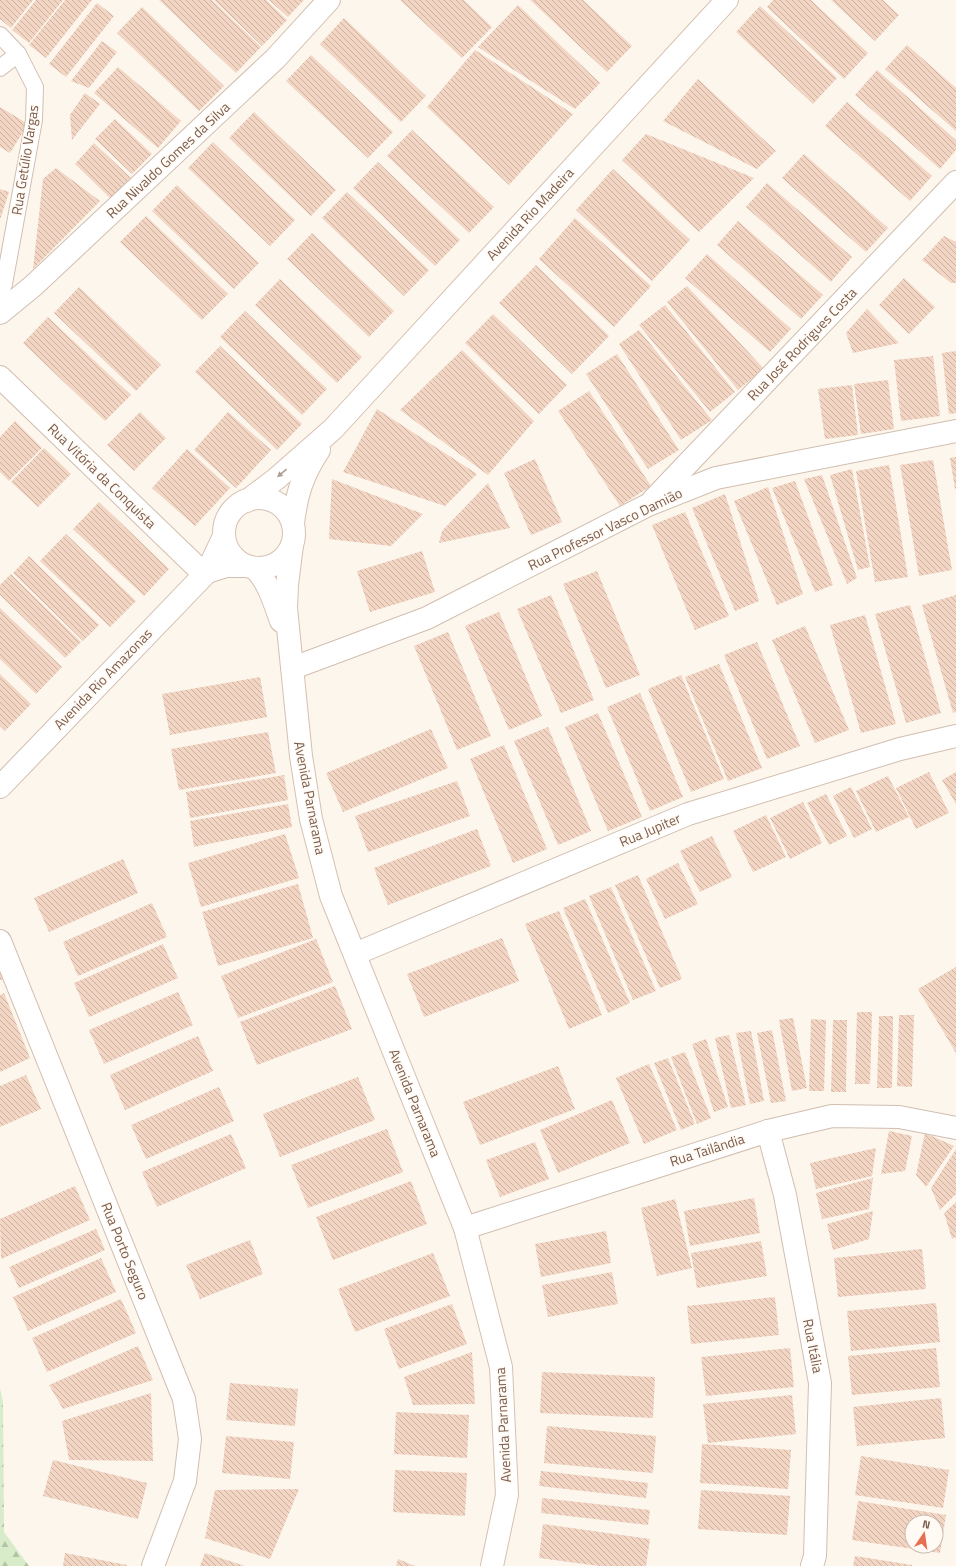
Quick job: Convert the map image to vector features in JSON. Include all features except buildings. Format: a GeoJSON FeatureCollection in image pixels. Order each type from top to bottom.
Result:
{"type":"FeatureCollection","features":[{"type":"Feature","properties":{"kind":"street","name":"Rua Nivaldo Gomes da Silva"},"geometry":{"type":"LineString","coordinates":[[0,313],[33,286],[275,59],[329,0]]}},
{"type":"Feature","properties":{"kind":"street","name":"Avenida Rio Madeira"},"geometry":{"type":"LineString","coordinates":[[247,501],[276,479],[333,429],[727,0]]}},
{"type":"Feature","properties":{"kind":"street","name":"Rua José Rodrigues Costa"},"geometry":{"type":"LineString","coordinates":[[648,505],[956,182]]}},
{"type":"Feature","properties":{"kind":"street","name":"Rua Vitória da Conquista"},"geometry":{"type":"LineString","coordinates":[[0,377],[205,573]]}},
{"type":"Feature","properties":{"kind":"street","name":"Avenida Rio Madeira"},"geometry":{"type":"LineString","coordinates":[[293,523],[298,492],[308,466],[333,429]]}},
{"type":"Feature","properties":{"kind":"street","name":"Rua Professor Vasco Damião"},"geometry":{"type":"LineString","coordinates":[[293,668],[428,618],[648,505],[716,478],[956,431]]}},
{"type":"Feature","properties":{"kind":"street"},"geometry":{"type":"LineString","coordinates":[[258,498],[269,500],[280,505],[288,513],[293,523],[294,535],[292,545],[286,556],[277,563],[266,568],[250,567],[238,561],[226,546],[224,536],[225,525],[230,514],[237,506],[247,501],[258,498]]}},
{"type":"Feature","properties":{"kind":"street","name":"Avenida Rio Amazonas"},"geometry":{"type":"LineString","coordinates":[[0,787],[205,573],[224,536]]}},
{"type":"Feature","properties":{"kind":"street","name":"Avenida Parnarama"},"geometry":{"type":"LineString","coordinates":[[292,545],[286,594],[301,756],[311,819],[331,896],[465,1228],[501,1367],[507,1495],[492,1566]]}},
{"type":"Feature","properties":{"kind":"street","name":"Avenida Rio Amazonas"},"geometry":{"type":"LineString","coordinates":[[205,573],[226,566],[250,567]]}},
{"type":"Feature","properties":{"kind":"street","name":"Avenida Parnarama"},"geometry":{"type":"LineString","coordinates":[[250,567],[261,575],[268,585],[290,644]]}},
{"type":"Feature","properties":{"kind":"street","name":"Rua Jupiter"},"geometry":{"type":"LineString","coordinates":[[355,954],[688,814],[900,749],[956,736]]}},
{"type":"Feature","properties":{"kind":"street","name":"Rua Porto Seguro"},"geometry":{"type":"LineString","coordinates":[[0,942],[184,1398],[190,1439],[185,1481],[153,1566]]}},
{"type":"Feature","properties":{"kind":"street","name":"Rua Tailândia"},"geometry":{"type":"LineString","coordinates":[[465,1228],[768,1131],[832,1116],[899,1117],[956,1128]]}},
{"type":"Feature","properties":{"kind":"street","name":"Rua Itália"},"geometry":{"type":"LineString","coordinates":[[768,1131],[785,1195],[820,1383],[815,1556],[812,1566]]}},
{"type":"Feature","properties":{"kind":"lane","name":"Rua Getúlio Vargas"},"geometry":{"type":"LineString","coordinates":[[0,35],[18,54],[35,87],[34,120],[4,284],[0,295]]}},
{"type":"Feature","properties":{"kind":"lane"},"geometry":{"type":"LineString","coordinates":[[0,68],[18,54]]}},
{"type":"Feature","properties":{"kind":"green space"},"geometry":{"type":"Polygon","coordinates":[[[0,1388],[3,1402],[4,1532],[29,1566],[0,1566],[0,1388]]]}}]}
